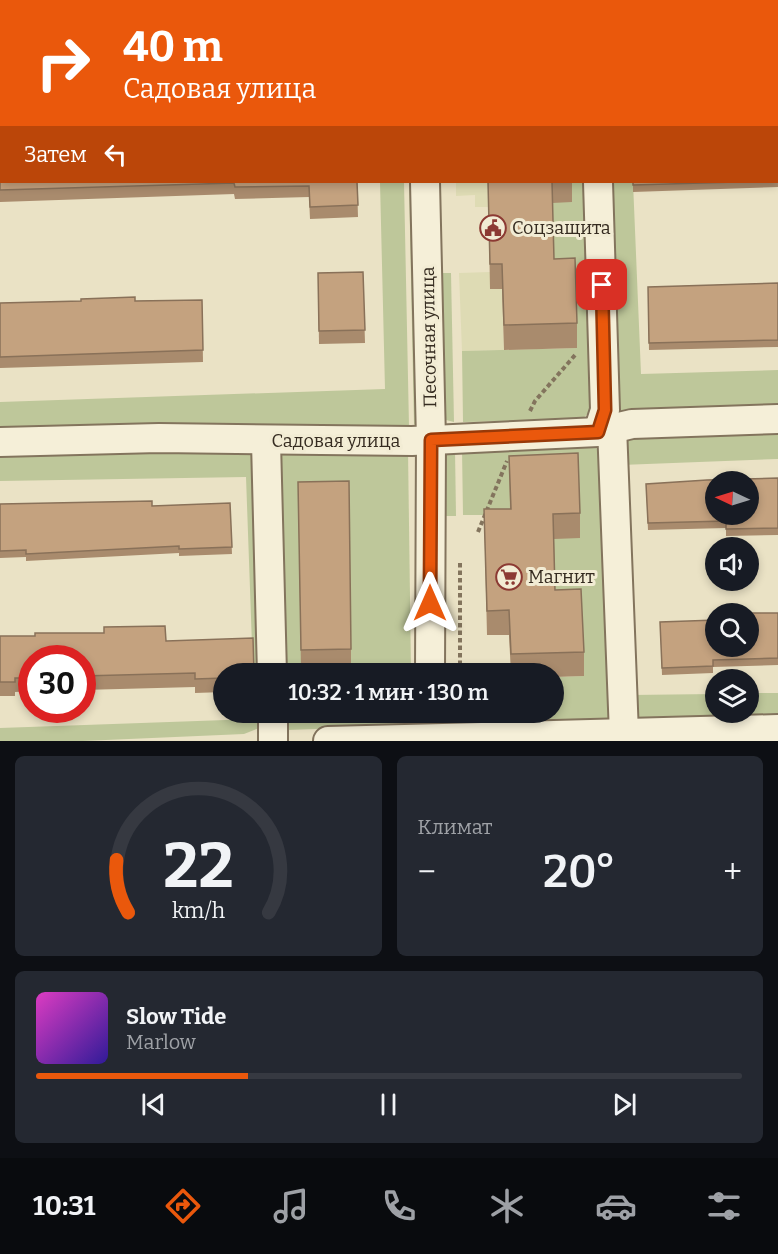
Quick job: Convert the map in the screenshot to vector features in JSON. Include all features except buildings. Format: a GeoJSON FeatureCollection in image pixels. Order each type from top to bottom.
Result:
{"type":"FeatureCollection","features":[{"type":"Feature","properties":{"kind":"street","name":"Песочная улица"},"geometry":{"type":"LineString","coordinates":[[425,183],[431,440],[430,663]]}},
{"type":"Feature","properties":{"kind":"street"},"geometry":{"type":"LineString","coordinates":[[598,183],[605,429],[624,734]]}},
{"type":"Feature","properties":{"kind":"street","name":"Садовая улица"},"geometry":{"type":"LineString","coordinates":[[0,442],[159,438],[266,442],[431,440],[605,429],[632,424],[778,419]]}},
{"type":"Feature","properties":{"kind":"street"},"geometry":{"type":"LineString","coordinates":[[266,442],[272,663]]}},
{"type":"Feature","properties":{"kind":"street"},"geometry":{"type":"LineString","coordinates":[[273,723],[273,741]]}},
{"type":"Feature","properties":{"kind":"street"},"geometry":{"type":"LineString","coordinates":[[328,741],[429,730],[624,734],[778,729]]}},
{"type":"Feature","properties":{"kind":"shaded area"},"geometry":{"type":"Polygon","coordinates":[[[456,183],[500,183],[500,207],[475,207],[475,195],[456,196],[456,183]]]}},
{"type":"Feature","properties":{"kind":"shaded area"},"geometry":{"type":"Polygon","coordinates":[[[490,272],[490,289],[502,289],[504,350],[462,351],[459,273],[490,272]]]}},
{"type":"Feature","properties":{"kind":"green space"},"geometry":{"type":"Polygon","coordinates":[[[380,183],[404,183],[409,427],[0,434],[0,402],[385,389],[380,183]]]}},
{"type":"Feature","properties":{"kind":"green space"},"geometry":{"type":"Polygon","coordinates":[[[409,183],[415,183],[419,418],[414,425],[409,183]]]}},
{"type":"Feature","properties":{"kind":"green space"},"geometry":{"type":"Polygon","coordinates":[[[571,183],[591,183],[595,407],[581,420],[463,422],[462,351],[577,348],[554,284],[552,203],[571,183]]]}},
{"type":"Feature","properties":{"kind":"green space"},"geometry":{"type":"Polygon","coordinates":[[[607,183],[633,183],[641,374],[778,370],[778,411],[613,418],[607,183]]]}},
{"type":"Feature","properties":{"kind":"green space"},"geometry":{"type":"Polygon","coordinates":[[[440,273],[451,273],[454,422],[442,419],[440,273]]]}},
{"type":"Feature","properties":{"kind":"green space"},"geometry":{"type":"Polygon","coordinates":[[[778,425],[778,459],[621,465],[622,438],[778,425]]]}},
{"type":"Feature","properties":{"kind":"green space"},"geometry":{"type":"Polygon","coordinates":[[[250,447],[260,457],[263,663],[253,663],[246,477],[0,481],[0,450],[250,447]]]}},
{"type":"Feature","properties":{"kind":"green space"},"geometry":{"type":"Polygon","coordinates":[[[593,447],[604,451],[611,719],[606,723],[463,729],[463,723],[564,723],[564,677],[584,676],[555,615],[511,533],[484,534],[484,515],[463,515],[462,449],[593,447]]]}},
{"type":"Feature","properties":{"kind":"green space"},"geometry":{"type":"Polygon","coordinates":[[[408,450],[411,663],[280,663],[275,457],[283,451],[408,450]]]}},
{"type":"Feature","properties":{"kind":"green space"},"geometry":{"type":"Polygon","coordinates":[[[455,450],[456,516],[440,516],[440,452],[455,450]]]}},
{"type":"Feature","properties":{"kind":"green space"},"geometry":{"type":"Polygon","coordinates":[[[759,693],[778,693],[778,720],[759,720],[759,693]]]}},
{"type":"Feature","properties":{"kind":"green space"},"geometry":{"type":"Polygon","coordinates":[[[705,694],[705,721],[630,723],[630,695],[705,694]]]}},
{"type":"Feature","properties":{"kind":"green space"},"geometry":{"type":"Polygon","coordinates":[[[213,720],[213,723],[264,723],[264,726],[244,734],[83,741],[0,741],[0,728],[213,720]]]}},
{"type":"Feature","properties":{"kind":"green space"},"geometry":{"type":"Polygon","coordinates":[[[285,723],[406,723],[400,726],[287,730],[285,723]]]}},
{"type":"Feature","properties":{"kind":"place","name":"Соцзащита"},"geometry":{"type":"Point","coordinates":[493,228]}},
{"type":"Feature","properties":{"kind":"place","name":"Магнит"},"geometry":{"type":"Point","coordinates":[509,577]}},
{"type":"Feature","properties":{"kind":"route"},"geometry":{"type":"LineString","coordinates":[[430,603],[431,440],[598,432],[605,410],[602,285]]}}]}
